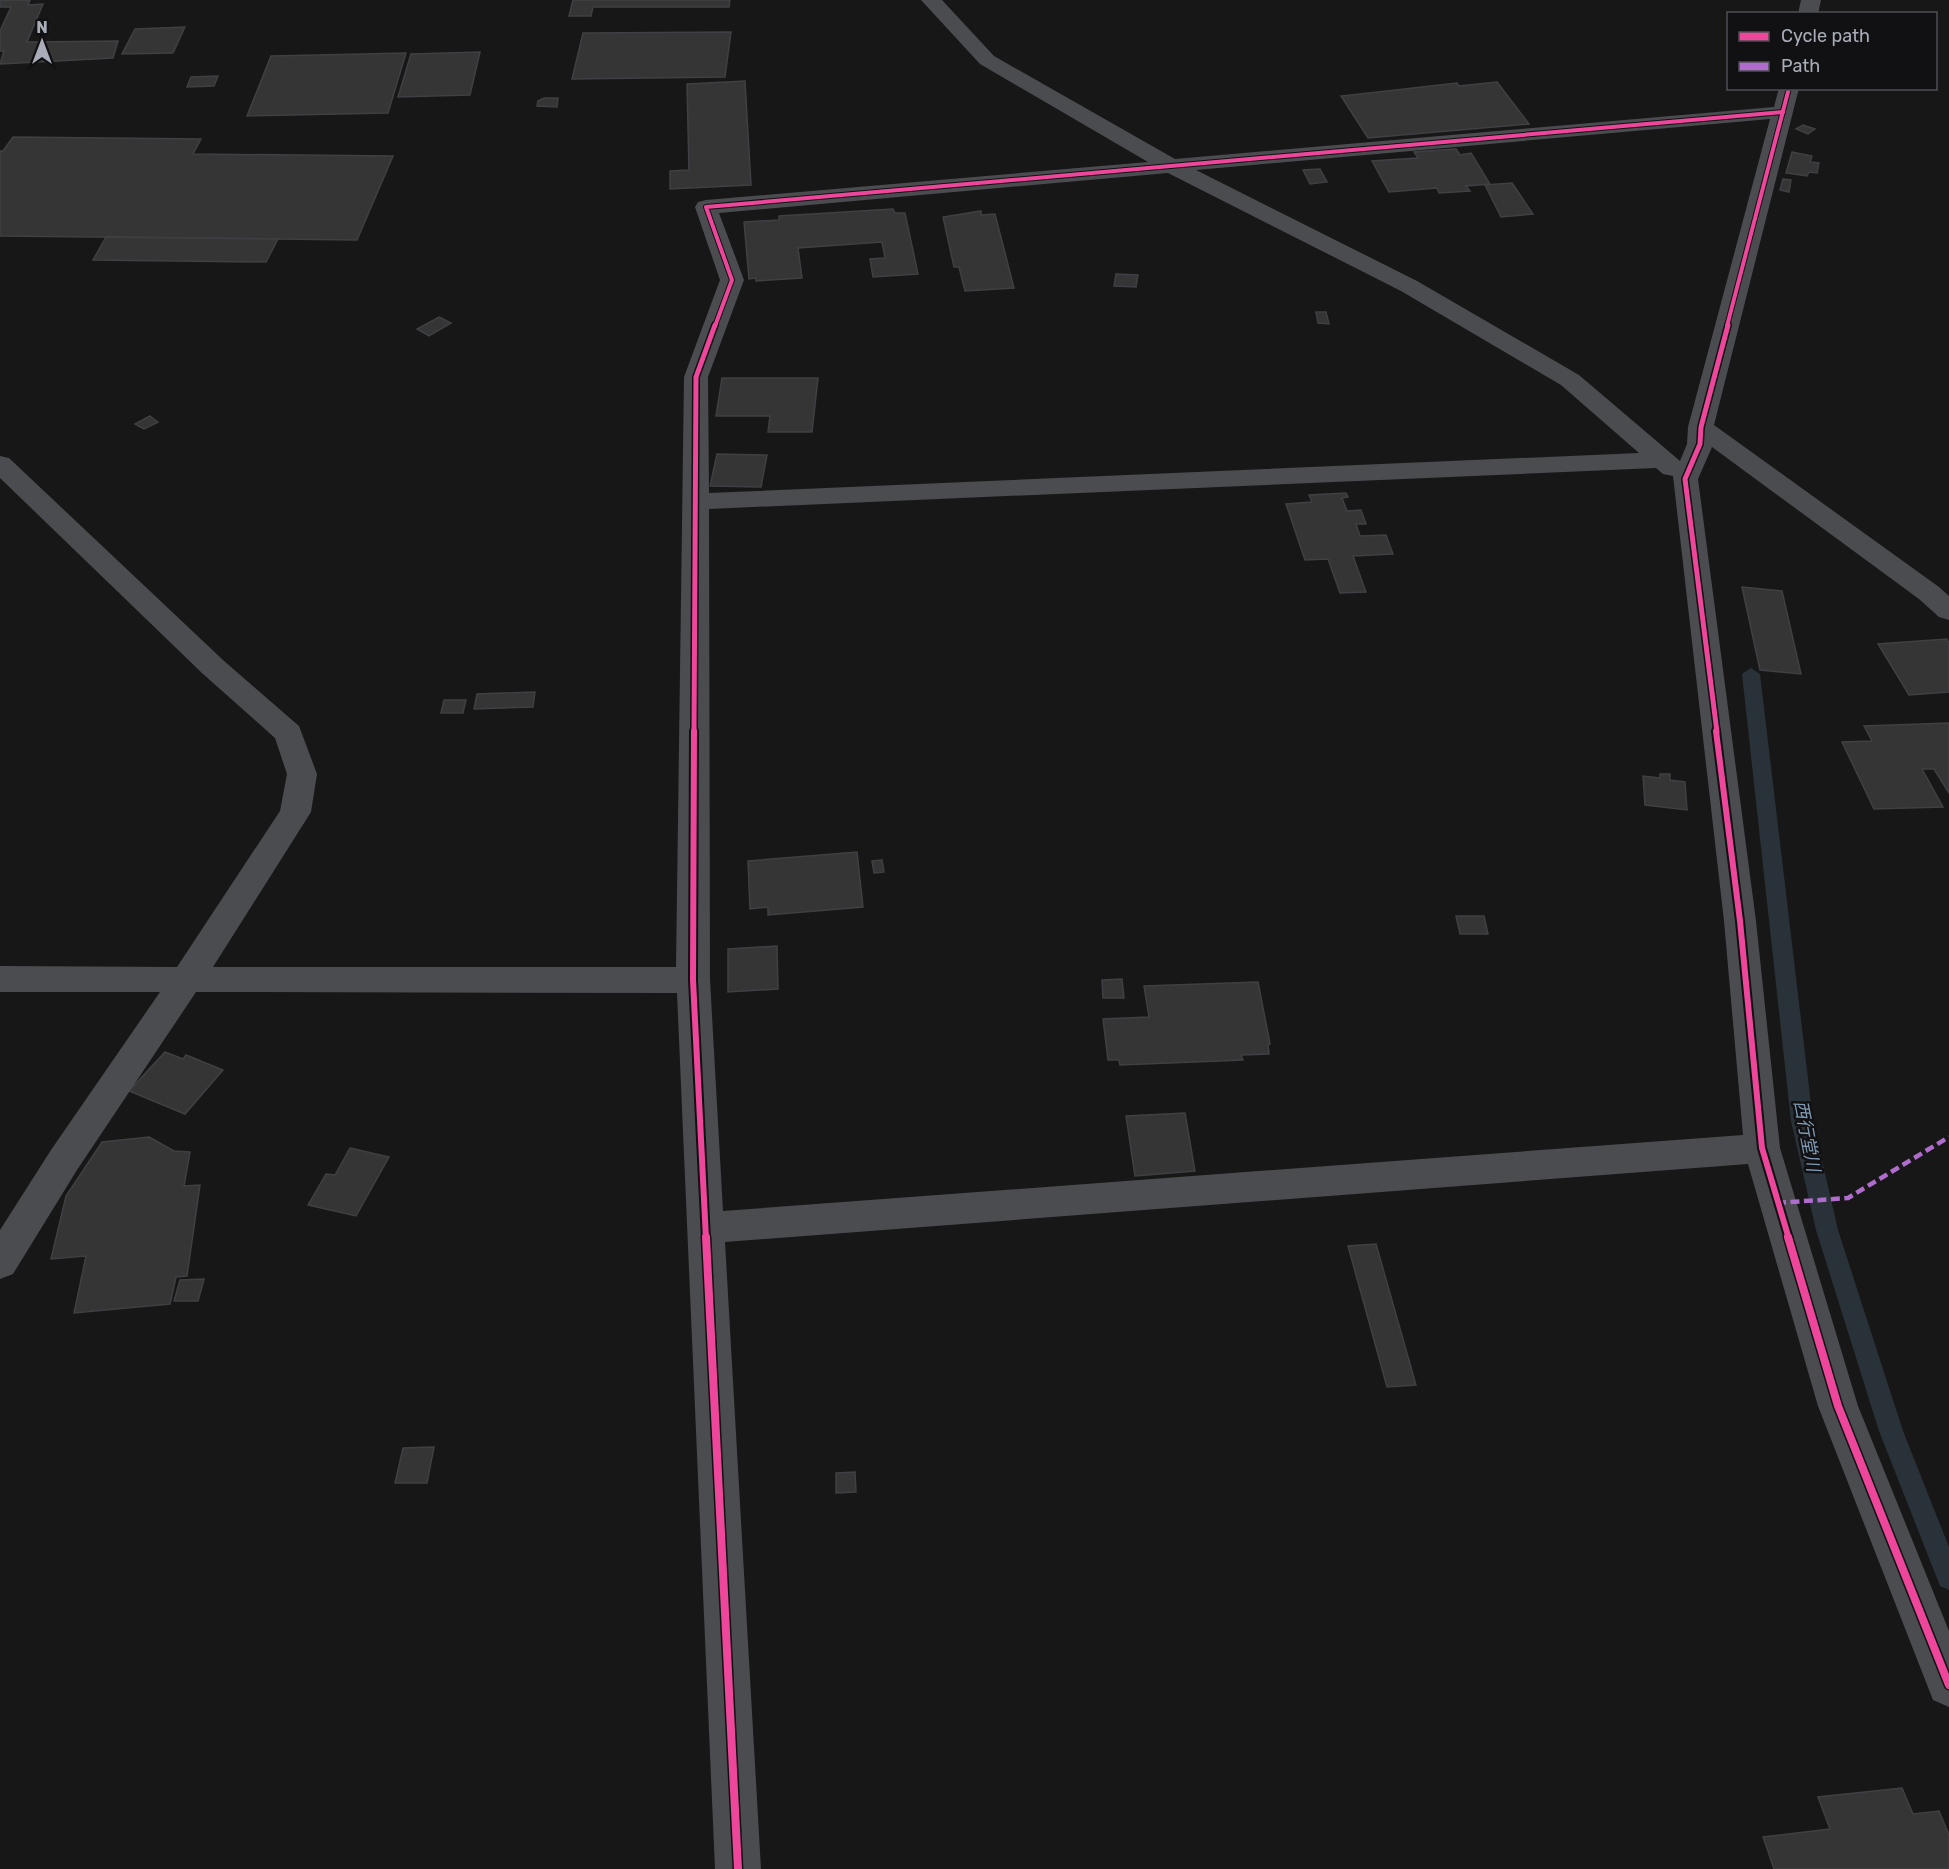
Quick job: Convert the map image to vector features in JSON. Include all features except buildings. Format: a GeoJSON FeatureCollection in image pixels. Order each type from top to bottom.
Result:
{"type":"FeatureCollection","features":[{"type":"Feature","properties":{"kind":"street"},"geometry":{"type":"LineString","coordinates":[[931,0],[987,60],[1171,166],[1409,286],[1570,380],[1674,469],[1740,921],[1762,1148],[1838,1406],[1949,1685]]}},
{"type":"Feature","properties":{"kind":"street"},"geometry":{"type":"LineString","coordinates":[[694,502],[1674,469],[1700,444],[1701,427],[1786,100],[1171,166],[706,207],[732,280],[696,377],[694,502],[693,980],[738,1869]]}},
{"type":"Feature","properties":{"kind":"street"},"geometry":{"type":"LineString","coordinates":[[1701,427],[1942,597]]}},
{"type":"Feature","properties":{"kind":"street"},"geometry":{"type":"LineString","coordinates":[[0,464],[213,667],[288,733],[302,774],[295,812],[188,979],[64,1160],[0,1263]]}},
{"type":"Feature","properties":{"kind":"street"},"geometry":{"type":"LineString","coordinates":[[0,979],[693,980]]}},
{"type":"Feature","properties":{"kind":"street"},"geometry":{"type":"LineString","coordinates":[[705,1228],[1762,1148]]}},
{"type":"Feature","properties":{"kind":"waterway","name":"西行堂川"},"geometry":{"type":"LineString","coordinates":[[1751,674],[1802,1121],[1827,1230],[1891,1431],[1949,1578]]}},
{"type":"Feature","properties":{"kind":"marked path"},"geometry":{"type":"LineString","coordinates":[[1777,1203],[1848,1198],[1949,1137]]}},
{"type":"Feature","properties":{"kind":"cycle path"},"geometry":{"type":"LineString","coordinates":[[1788,90],[1701,427],[1700,444],[1685,479],[1740,921],[1762,1148],[1838,1406],[1949,1685]]}},
{"type":"Feature","properties":{"kind":"cycle path"},"geometry":{"type":"LineString","coordinates":[[738,1869],[693,980],[696,377],[732,280],[706,207],[1783,112]]}}]}
